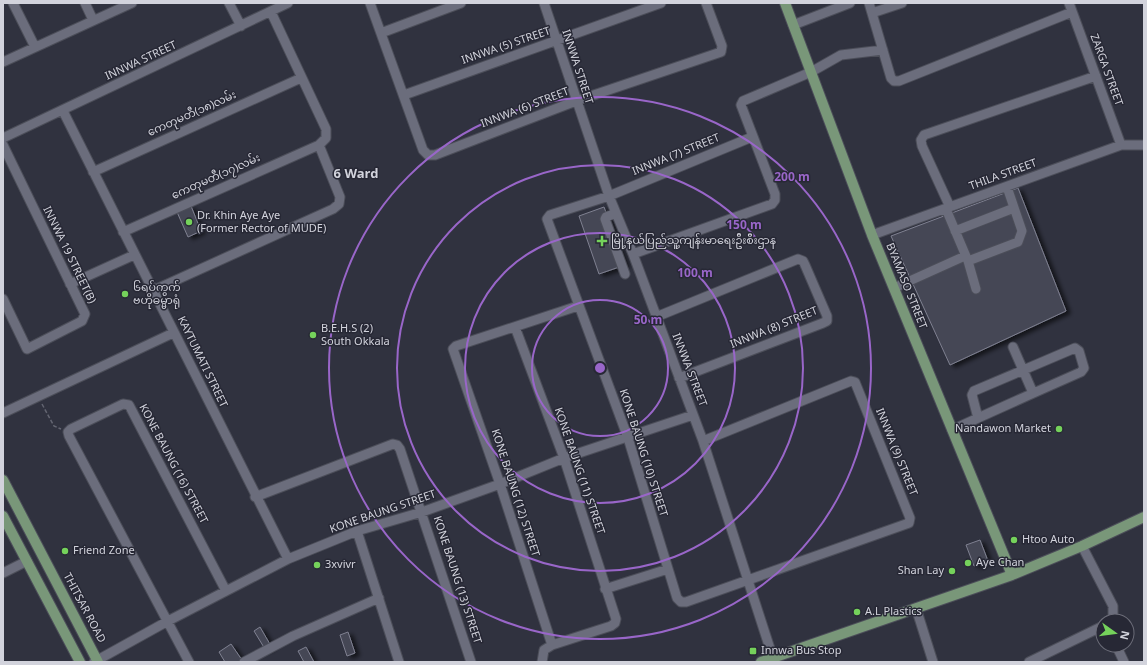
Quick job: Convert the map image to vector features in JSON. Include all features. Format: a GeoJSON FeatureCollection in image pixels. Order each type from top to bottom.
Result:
{"type":"FeatureCollection","features":[{"type":"Feature","properties":{"kind":"main road","name":"BYAMASO STREET"},"geometry":{"type":"LineString","coordinates":[[785,3],[872,235],[1012,575]]}},
{"type":"Feature","properties":{"kind":"main road","name":"THITSAR ROAD"},"geometry":{"type":"LineString","coordinates":[[3,480],[96,661]]}},
{"type":"Feature","properties":{"kind":"main road"},"geometry":{"type":"LineString","coordinates":[[3,516],[80,662]]}},
{"type":"Feature","properties":{"kind":"main road"},"geometry":{"type":"LineString","coordinates":[[761,662],[1012,575],[1143,519]]}},
{"type":"Feature","properties":{"kind":"street"},"geometry":{"type":"LineString","coordinates":[[13,3],[35,47]]}},
{"type":"Feature","properties":{"kind":"street"},"geometry":{"type":"LineString","coordinates":[[85,3],[94,20]]}},
{"type":"Feature","properties":{"kind":"street"},"geometry":{"type":"LineString","coordinates":[[3,62],[132,3]]}},
{"type":"Feature","properties":{"kind":"street"},"geometry":{"type":"LineString","coordinates":[[229,3],[241,26]]}},
{"type":"Feature","properties":{"kind":"street","name":"INNWA STREET"},"geometry":{"type":"LineString","coordinates":[[3,138],[63,111],[288,3]]}},
{"type":"Feature","properties":{"kind":"street"},"geometry":{"type":"LineString","coordinates":[[370,3],[404,95]]}},
{"type":"Feature","properties":{"kind":"street"},"geometry":{"type":"LineString","coordinates":[[381,33],[461,3]]}},
{"type":"Feature","properties":{"kind":"street","name":"INNWA STREET"},"geometry":{"type":"LineString","coordinates":[[544,3],[609,196],[633,254],[693,415],[773,658]]}},
{"type":"Feature","properties":{"kind":"street","name":"INNWA (5) STREET"},"geometry":{"type":"LineString","coordinates":[[404,95],[661,3]]}},
{"type":"Feature","properties":{"kind":"street","name":"INNWA (6) STREET"},"geometry":{"type":"LineString","coordinates":[[404,95],[423,150],[428,155],[435,155],[576,101],[721,52],[722,46],[706,3]]}},
{"type":"Feature","properties":{"kind":"street"},"geometry":{"type":"LineString","coordinates":[[793,25],[850,3]]}},
{"type":"Feature","properties":{"kind":"street"},"geometry":{"type":"LineString","coordinates":[[869,3],[894,81],[899,81],[1071,7]]}},
{"type":"Feature","properties":{"kind":"street"},"geometry":{"type":"LineString","coordinates":[[872,13],[902,3]]}},
{"type":"Feature","properties":{"kind":"street","name":"ZARGA STREET"},"geometry":{"type":"LineString","coordinates":[[1071,7],[1121,145]]}},
{"type":"Feature","properties":{"kind":"street"},"geometry":{"type":"LineString","coordinates":[[152,290],[333,209],[339,204],[340,197],[319,145],[326,138],[326,129],[271,12]]}},
{"type":"Feature","properties":{"kind":"street"},"geometry":{"type":"LineString","coordinates":[[633,254],[772,204],[775,200],[775,194],[752,137],[741,104],[743,101],[811,72],[841,54],[883,50]]}},
{"type":"Feature","properties":{"kind":"street"},"geometry":{"type":"LineString","coordinates":[[976,289],[948,208],[922,146],[921,140],[924,135],[1096,76]]}},
{"type":"Feature","properties":{"kind":"street","name":"ကေတုမတီ(၁၈)လမ်း"},"geometry":{"type":"LineString","coordinates":[[93,172],[301,78]]}},
{"type":"Feature","properties":{"kind":"street","name":"KAYTUMATI STREET"},"geometry":{"type":"LineString","coordinates":[[63,111],[288,560]]}},
{"type":"Feature","properties":{"kind":"street","name":"INNWA (7) STREET"},"geometry":{"type":"LineString","coordinates":[[609,196],[752,137]]}},
{"type":"Feature","properties":{"kind":"street","name":"INNWA 19 STREET(B)"},"geometry":{"type":"LineString","coordinates":[[3,145],[84,314],[82,321],[27,349],[3,299]]}},
{"type":"Feature","properties":{"kind":"street","name":"ကေတုမတီ(၁၇)လမ်း"},"geometry":{"type":"LineString","coordinates":[[123,232],[319,145]]}},
{"type":"Feature","properties":{"kind":"street","name":"THILA STREET"},"geometry":{"type":"LineString","coordinates":[[872,235],[1121,145],[1144,145]]}},
{"type":"Feature","properties":{"kind":"street"},"geometry":{"type":"LineString","coordinates":[[894,288],[966,259],[1018,242],[1022,231],[1007,187]]}},
{"type":"Feature","properties":{"kind":"street","name":"KONE BAUNG (10) STREET"},"geometry":{"type":"LineString","coordinates":[[609,196],[550,215],[547,219],[628,438],[677,598],[681,602],[686,602],[747,582]]}},
{"type":"Feature","properties":{"kind":"street"},"geometry":{"type":"LineString","coordinates":[[955,231],[1014,208]]}},
{"type":"Feature","properties":{"kind":"street"},"geometry":{"type":"LineString","coordinates":[[616,213],[606,217],[605,219],[624,274]]}},
{"type":"Feature","properties":{"kind":"street"},"geometry":{"type":"LineString","coordinates":[[615,247],[628,242]]}},
{"type":"Feature","properties":{"kind":"street"},"geometry":{"type":"LineString","coordinates":[[70,284],[134,255]]}},
{"type":"Feature","properties":{"kind":"street","name":"INNWA (8) STREET"},"geometry":{"type":"LineString","coordinates":[[656,317],[798,259],[803,260],[828,316],[827,321],[823,324],[679,378]]}},
{"type":"Feature","properties":{"kind":"street"},"geometry":{"type":"LineString","coordinates":[[515,327],[578,306]]}},
{"type":"Feature","properties":{"kind":"street","name":"KONE BAUNG (11) STREET"},"geometry":{"type":"LineString","coordinates":[[515,327],[564,458],[605,589],[616,619],[615,623],[552,645]]}},
{"type":"Feature","properties":{"kind":"street","name":"KONE BAUNG (12) STREET"},"geometry":{"type":"LineString","coordinates":[[515,327],[456,346],[453,349],[500,484],[552,645]]}},
{"type":"Feature","properties":{"kind":"street"},"geometry":{"type":"LineString","coordinates":[[3,413],[173,333]]}},
{"type":"Feature","properties":{"kind":"street"},"geometry":{"type":"LineString","coordinates":[[1013,347],[1034,393]]}},
{"type":"Feature","properties":{"kind":"street"},"geometry":{"type":"LineString","coordinates":[[952,430],[1081,372],[1084,368],[1079,351],[1075,348],[974,391],[972,396],[978,418]]}},
{"type":"Feature","properties":{"kind":"street","name":"INNWA (9) STREET"},"geometry":{"type":"LineString","coordinates":[[702,441],[851,381],[855,382],[910,518],[909,524],[905,526],[747,582]]}},
{"type":"Feature","properties":{"kind":"street","name":"KONE BAUNG (16) STREET"},"geometry":{"type":"LineString","coordinates":[[68,432],[71,429],[123,404],[129,405],[226,591]]}},
{"type":"Feature","properties":{"kind":"street","name":"KONE BAUNG STREET"},"geometry":{"type":"LineString","coordinates":[[96,661],[168,621],[288,560],[357,531],[422,512],[500,484],[564,458],[628,438],[693,415]]}},
{"type":"Feature","properties":{"kind":"street"},"geometry":{"type":"LineString","coordinates":[[68,432],[189,662]]}},
{"type":"Feature","properties":{"kind":"street","name":"KONE BAUNG (13) STREET"},"geometry":{"type":"LineString","coordinates":[[255,496],[393,444],[397,445],[400,449],[422,512],[471,662]]}},
{"type":"Feature","properties":{"kind":"street"},"geometry":{"type":"LineString","coordinates":[[357,531],[399,662]]}},
{"type":"Feature","properties":{"kind":"street"},"geometry":{"type":"LineString","coordinates":[[1082,546],[1114,606],[1113,613]]}},
{"type":"Feature","properties":{"kind":"street"},"geometry":{"type":"LineString","coordinates":[[3,573],[27,561]]}},
{"type":"Feature","properties":{"kind":"street"},"geometry":{"type":"LineString","coordinates":[[605,589],[668,569]]}},
{"type":"Feature","properties":{"kind":"street"},"geometry":{"type":"LineString","coordinates":[[244,662],[292,636],[379,598]]}},
{"type":"Feature","properties":{"kind":"street"},"geometry":{"type":"LineString","coordinates":[[916,608],[933,662]]}},
{"type":"Feature","properties":{"kind":"street"},"geometry":{"type":"LineString","coordinates":[[1029,662],[1095,630]]}},
{"type":"Feature","properties":{"kind":"street"},"geometry":{"type":"LineString","coordinates":[[542,662],[544,650],[552,645]]}},
{"type":"Feature","properties":{"kind":"street"},"geometry":{"type":"LineString","coordinates":[[1047,653],[1052,662]]}},
{"type":"Feature","properties":{"kind":"path"},"geometry":{"type":"LineString","coordinates":[[41,403],[54,426],[68,432]]}},
{"type":"Feature","properties":{"kind":"building"},"geometry":{"type":"Polygon","coordinates":[[[1018,188],[1066,311],[950,365],[891,236],[1018,188]]]}},
{"type":"Feature","properties":{"kind":"building","name":"Dr. Khin Aye Aye (Former Rector of MUDE)"},"geometry":{"type":"Polygon","coordinates":[[[191,206],[201,231],[188,237],[177,212],[191,206]]]}},
{"type":"Feature","properties":{"kind":"building","name":"မြို့နယ်ပြည်သူ့ကျန်းမာရေးဦးစီးဌာန"},"geometry":{"type":"Polygon","coordinates":[[[604,207],[625,265],[599,274],[579,216],[604,207]]]}},
{"type":"Feature","properties":{"kind":"building"},"geometry":{"type":"Polygon","coordinates":[[[980,540],[988,561],[974,566],[966,545],[980,540]]]}},
{"type":"Feature","properties":{"kind":"building"},"geometry":{"type":"Polygon","coordinates":[[[260,627],[271,646],[265,649],[254,631],[260,627]]]}},
{"type":"Feature","properties":{"kind":"building"},"geometry":{"type":"Polygon","coordinates":[[[348,632],[355,653],[347,656],[340,635],[348,632]]]}},
{"type":"Feature","properties":{"kind":"building"},"geometry":{"type":"Polygon","coordinates":[[[231,644],[242,660],[239,662],[225,662],[219,652],[231,644]]]}},
{"type":"Feature","properties":{"kind":"building"},"geometry":{"type":"Polygon","coordinates":[[[306,647],[314,662],[304,662],[298,651],[306,647]]]}},
{"type":"Feature","properties":{"kind":"place","name":"Dr. Khin Aye Aye (Former Rector of MUDE)"},"geometry":{"type":"Point","coordinates":[189,222]}},
{"type":"Feature","properties":{"kind":"place","name":"မြို့နယ်ပြည်သူ့ကျန်းမာရေးဦးစီးဌာန"},"geometry":{"type":"Point","coordinates":[602,241]}},
{"type":"Feature","properties":{"kind":"place","name":"၆ရပ်ကွက် ဗဟိုဓမ္မာရုံ"},"geometry":{"type":"Point","coordinates":[125,294]}},
{"type":"Feature","properties":{"kind":"place","name":"B.E.H.S (2) South Okkala"},"geometry":{"type":"Point","coordinates":[313,335]}},
{"type":"Feature","properties":{"kind":"place","name":"Nandawon Market"},"geometry":{"type":"Point","coordinates":[1059,429]}},
{"type":"Feature","properties":{"kind":"place","name":"Htoo Auto"},"geometry":{"type":"Point","coordinates":[1014,540]}},
{"type":"Feature","properties":{"kind":"place","name":"Friend Zone"},"geometry":{"type":"Point","coordinates":[65,551]}},
{"type":"Feature","properties":{"kind":"place","name":"Aye Chan"},"geometry":{"type":"Point","coordinates":[968,563]}},
{"type":"Feature","properties":{"kind":"place","name":"3xvivr"},"geometry":{"type":"Point","coordinates":[317,565]}},
{"type":"Feature","properties":{"kind":"place","name":"Shan Lay"},"geometry":{"type":"Point","coordinates":[952,571]}},
{"type":"Feature","properties":{"kind":"place","name":"A.L Plastics"},"geometry":{"type":"Point","coordinates":[857,612]}},
{"type":"Feature","properties":{"kind":"place","name":"Innwa Bus Stop"},"geometry":{"type":"Point","coordinates":[753,651]}},
{"type":"Feature","properties":{"kind":"district","name":"6 Ward"},"geometry":{"type":"Point","coordinates":[356,175]}}]}
